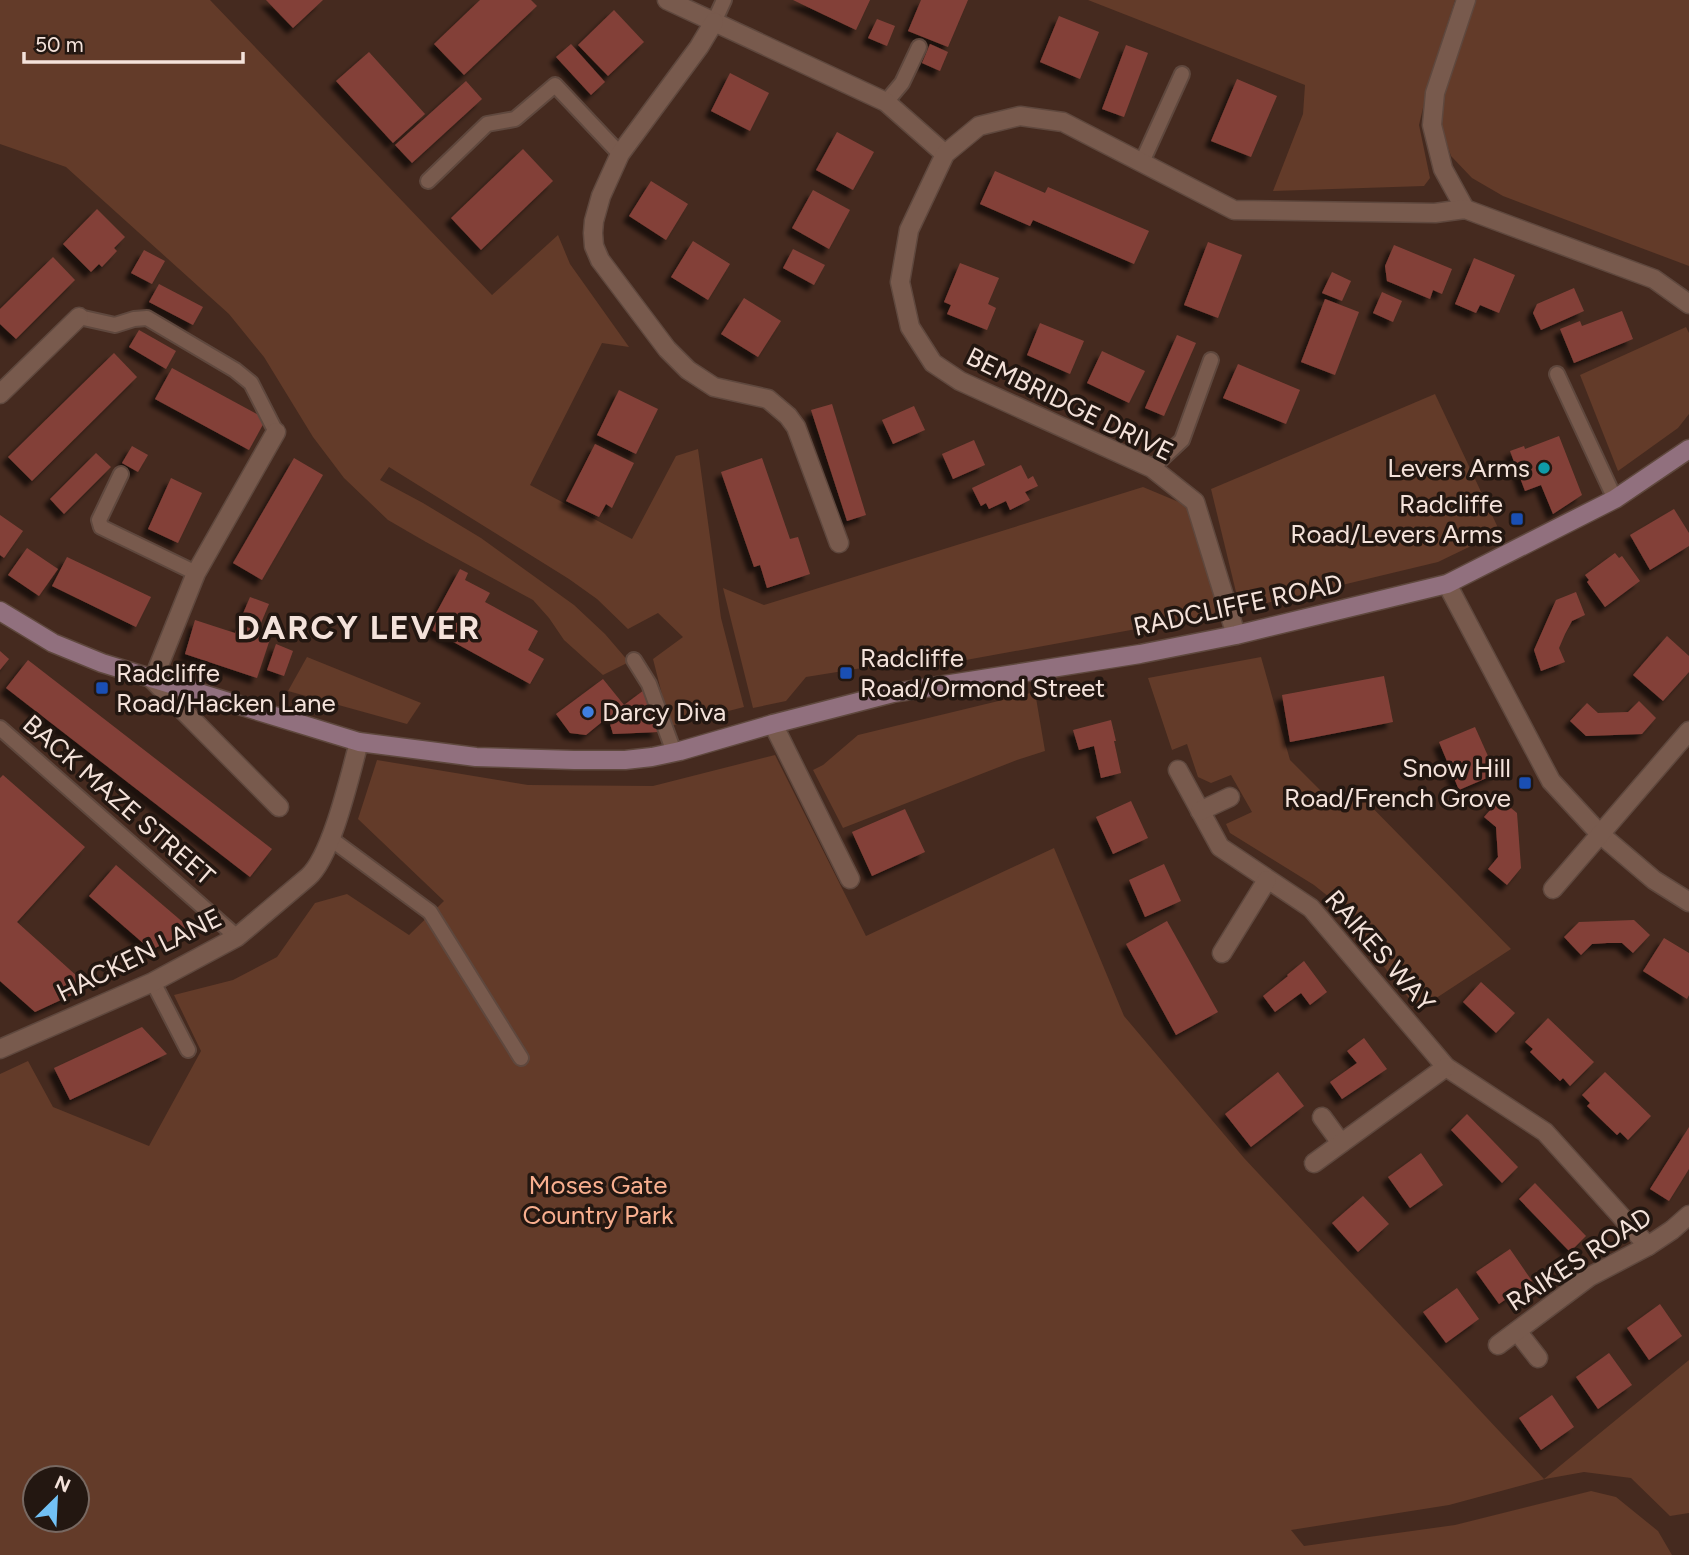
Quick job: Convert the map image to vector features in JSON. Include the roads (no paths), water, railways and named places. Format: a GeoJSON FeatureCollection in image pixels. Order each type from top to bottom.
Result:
{"type":"FeatureCollection","features":[{"type":"Feature","properties":{"kind":"main road","name":"RADCLIFFE ROAD"},"geometry":{"type":"LineString","coordinates":[[0,611],[53,643],[102,663],[359,742],[476,757],[625,760],[677,752],[893,693],[1140,654],[1237,635],[1447,584],[1615,499],[1689,449]]}},
{"type":"Feature","properties":{"kind":"street"},"geometry":{"type":"LineString","coordinates":[[667,0],[886,102],[945,155]]}},
{"type":"Feature","properties":{"kind":"street"},"geometry":{"type":"LineString","coordinates":[[1465,3],[1435,93],[1432,125],[1443,169],[1465,209]]}},
{"type":"Feature","properties":{"kind":"street"},"geometry":{"type":"LineString","coordinates":[[714,22],[699,47],[620,154],[601,196],[594,221],[594,246],[600,260],[667,349],[688,370],[714,387],[768,399],[788,416],[796,427],[839,544]]}},
{"type":"Feature","properties":{"kind":"street","name":"BEMBRIDGE DRIVE"},"geometry":{"type":"LineString","coordinates":[[1237,635],[1195,502],[1152,468],[960,381],[933,363],[909,327],[900,282],[909,230],[945,155],[979,126],[1020,116],[1063,122],[1234,210],[1435,213],[1465,209],[1654,279],[1689,304]]}},
{"type":"Feature","properties":{"kind":"street"},"geometry":{"type":"LineString","coordinates":[[0,394],[79,317]]}},
{"type":"Feature","properties":{"kind":"street"},"geometry":{"type":"LineString","coordinates":[[0,368],[13,381]]}},
{"type":"Feature","properties":{"kind":"street"},"geometry":{"type":"LineString","coordinates":[[276,432],[196,573],[153,680],[279,807]]}},
{"type":"Feature","properties":{"kind":"street"},"geometry":{"type":"LineString","coordinates":[[1447,584],[1551,780],[1600,834],[1654,880],[1689,902]]}},
{"type":"Feature","properties":{"kind":"street"},"geometry":{"type":"LineString","coordinates":[[766,726],[850,879]]}},
{"type":"Feature","properties":{"kind":"street"},"geometry":{"type":"LineString","coordinates":[[1553,889],[1689,732]]}},
{"type":"Feature","properties":{"kind":"street","name":"HACKEN LANE"},"geometry":{"type":"LineString","coordinates":[[0,1049],[153,982],[237,937],[314,872],[331,839],[359,742]]}},
{"type":"Feature","properties":{"kind":"street","name":"RAIKES WAY"},"geometry":{"type":"LineString","coordinates":[[1178,770],[1220,847],[1311,908],[1446,1067],[1545,1132],[1648,1246]]}},
{"type":"Feature","properties":{"kind":"street"},"geometry":{"type":"LineString","coordinates":[[1200,810],[1230,797]]}},
{"type":"Feature","properties":{"kind":"street"},"geometry":{"type":"LineString","coordinates":[[1222,953],[1268,880]]}},
{"type":"Feature","properties":{"kind":"street"},"geometry":{"type":"LineString","coordinates":[[1314,1163],[1446,1067]]}},
{"type":"Feature","properties":{"kind":"street"},"geometry":{"type":"LineString","coordinates":[[1322,1117],[1341,1143]]}},
{"type":"Feature","properties":{"kind":"street","name":"RAIKES ROAD"},"geometry":{"type":"LineString","coordinates":[[1498,1345],[1589,1277],[1648,1246],[1689,1215]]}},
{"type":"Feature","properties":{"kind":"street"},"geometry":{"type":"LineString","coordinates":[[1517,1331],[1538,1358]]}},
{"type":"Feature","properties":{"kind":"lane"},"geometry":{"type":"LineString","coordinates":[[714,22],[724,0]]}},
{"type":"Feature","properties":{"kind":"lane"},"geometry":{"type":"LineString","coordinates":[[886,102],[902,83],[919,47]]}},
{"type":"Feature","properties":{"kind":"lane"},"geometry":{"type":"LineString","coordinates":[[1142,162],[1182,74]]}},
{"type":"Feature","properties":{"kind":"lane"},"geometry":{"type":"LineString","coordinates":[[428,181],[487,124],[515,119],[555,85],[620,154]]}},
{"type":"Feature","properties":{"kind":"lane"},"geometry":{"type":"LineString","coordinates":[[79,317],[116,325],[147,318],[235,370],[251,383],[276,432]]}},
{"type":"Feature","properties":{"kind":"lane"},"geometry":{"type":"LineString","coordinates":[[1152,468],[1182,440],[1211,360]]}},
{"type":"Feature","properties":{"kind":"lane"},"geometry":{"type":"LineString","coordinates":[[1557,374],[1615,499]]}},
{"type":"Feature","properties":{"kind":"lane"},"geometry":{"type":"LineString","coordinates":[[121,474],[99,520],[101,527],[196,573]]}},
{"type":"Feature","properties":{"kind":"lane"},"geometry":{"type":"LineString","coordinates":[[634,660],[649,684],[677,752]]}},
{"type":"Feature","properties":{"kind":"lane","name":"BACK MAZE STREET"},"geometry":{"type":"LineString","coordinates":[[0,728],[237,937]]}},
{"type":"Feature","properties":{"kind":"lane"},"geometry":{"type":"LineString","coordinates":[[331,839],[430,912],[521,1058]]}},
{"type":"Feature","properties":{"kind":"lane"},"geometry":{"type":"LineString","coordinates":[[153,982],[188,1050]]}},
{"type":"Feature","properties":{"kind":"place","name":"Levers Arms"},"geometry":{"type":"Point","coordinates":[1544,468]}},
{"type":"Feature","properties":{"kind":"place","name":"Radcliffe Road/Levers Arms"},"geometry":{"type":"Point","coordinates":[1517,519]}},
{"type":"Feature","properties":{"kind":"place","name":"Radcliffe Road/Ormond Street"},"geometry":{"type":"Point","coordinates":[846,673]}},
{"type":"Feature","properties":{"kind":"place","name":"Radcliffe Road/Hacken Lane"},"geometry":{"type":"Point","coordinates":[102,688]}},
{"type":"Feature","properties":{"kind":"place","name":"Darcy Diva"},"geometry":{"type":"Point","coordinates":[588,712]}},
{"type":"Feature","properties":{"kind":"place","name":"Snow Hill Road/French Grove"},"geometry":{"type":"Point","coordinates":[1525,783]}},
{"type":"Feature","properties":{"kind":"district","name":"DARCY LEVER"},"geometry":{"type":"Point","coordinates":[359,627]}},
{"type":"Feature","properties":{"kind":"park label","name":"Moses Gate Country Park"},"geometry":{"type":"Point","coordinates":[598,1200]}}]}
